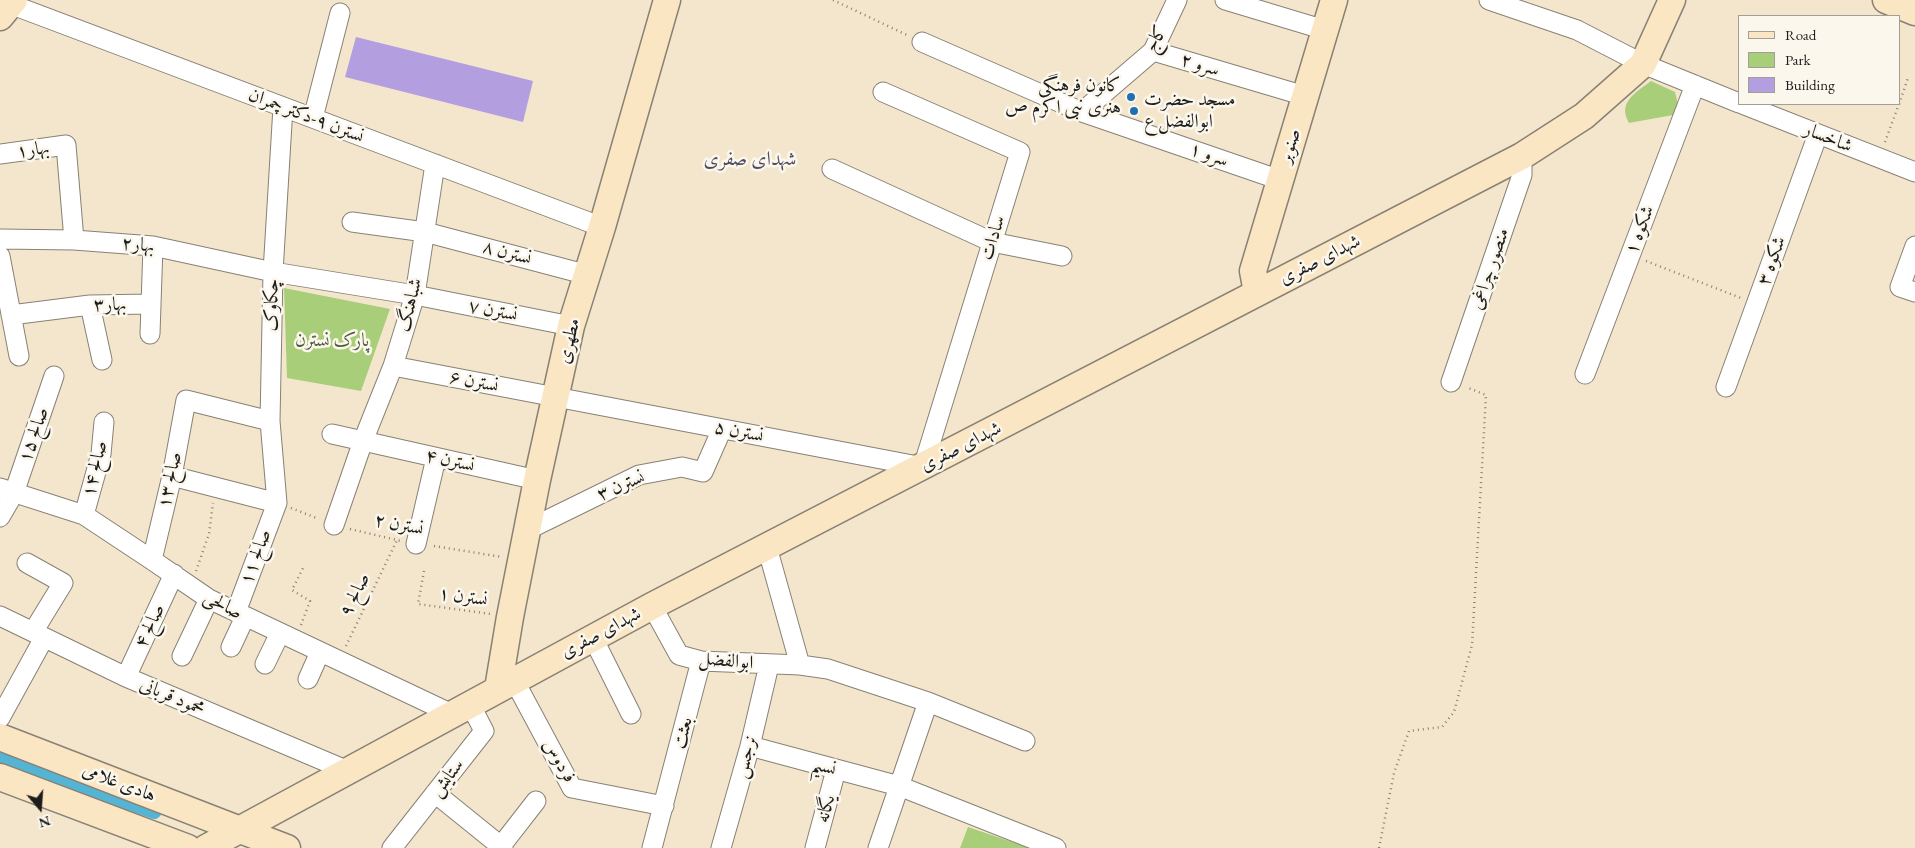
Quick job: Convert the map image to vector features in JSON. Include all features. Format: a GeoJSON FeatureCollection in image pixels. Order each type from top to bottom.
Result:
{"type":"FeatureCollection","features":[{"type":"Feature","properties":{"kind":"street","name":"مطهری"},"geometry":{"type":"LineString","coordinates":[[506,685],[510,617],[555,397],[572,326],[666,0]]}},
{"type":"Feature","properties":{"kind":"street","name":"کاج"},"geometry":{"type":"LineString","coordinates":[[1082,112],[1153,51],[1177,0]]}},
{"type":"Feature","properties":{"kind":"street"},"geometry":{"type":"LineString","coordinates":[[1225,0],[1325,30]]}},
{"type":"Feature","properties":{"kind":"street","name":"صنوبر"},"geometry":{"type":"LineString","coordinates":[[1257,292],[1253,271],[1334,0]]}},
{"type":"Feature","properties":{"kind":"street","name":"شاخسار"},"geometry":{"type":"LineString","coordinates":[[1489,0],[1577,30],[1643,64],[1738,102]]}},
{"type":"Feature","properties":{"kind":"street","name":"شهدای صفری"},"geometry":{"type":"LineString","coordinates":[[206,848],[652,606],[1522,156],[1584,116],[1643,64],[1672,0]]}},
{"type":"Feature","properties":{"kind":"street"},"geometry":{"type":"LineString","coordinates":[[1886,0],[1915,12]]}},
{"type":"Feature","properties":{"kind":"street","name":"نسترن ۹-دکتر چمران"},"geometry":{"type":"LineString","coordinates":[[8,7],[313,118],[602,227]]}},
{"type":"Feature","properties":{"kind":"street"},"geometry":{"type":"LineString","coordinates":[[313,118],[340,13]]}},
{"type":"Feature","properties":{"kind":"street","name":"سرو ۱"},"geometry":{"type":"LineString","coordinates":[[922,42],[1082,112],[1280,180]]}},
{"type":"Feature","properties":{"kind":"street","name":"سرو ۲"},"geometry":{"type":"LineString","coordinates":[[1153,51],[1305,96]]}},
{"type":"Feature","properties":{"kind":"street","name":"شکوه ۱"},"geometry":{"type":"LineString","coordinates":[[1585,374],[1695,85]]}},
{"type":"Feature","properties":{"kind":"street","name":"سادات"},"geometry":{"type":"LineString","coordinates":[[883,92],[1020,152],[923,467]]}},
{"type":"Feature","properties":{"kind":"street","name":"شاخسار"},"geometry":{"type":"LineString","coordinates":[[1745,105],[1915,172]]}},
{"type":"Feature","properties":{"kind":"street","name":"چکاوک"},"geometry":{"type":"LineString","coordinates":[[277,503],[270,421],[273,272],[283,107]]}},
{"type":"Feature","properties":{"kind":"street","name":"شکوه ۳"},"geometry":{"type":"LineString","coordinates":[[1726,387],[1818,134]]}},
{"type":"Feature","properties":{"kind":"street","name":"بهار۱"},"geometry":{"type":"LineString","coordinates":[[0,154],[66,145],[74,240]]}},
{"type":"Feature","properties":{"kind":"street","name":"منصور چراغی"},"geometry":{"type":"LineString","coordinates":[[1451,382],[1522,175],[1522,156]]}},
{"type":"Feature","properties":{"kind":"street","name":"شباهنگ"},"geometry":{"type":"LineString","coordinates":[[334,525],[363,441],[393,366],[415,295],[435,164]]}},
{"type":"Feature","properties":{"kind":"street"},"geometry":{"type":"LineString","coordinates":[[832,169],[992,242],[1062,256]]}},
{"type":"Feature","properties":{"kind":"street","name":"نسترن ۸"},"geometry":{"type":"LineString","coordinates":[[352,222],[425,232],[588,274]]}},
{"type":"Feature","properties":{"kind":"street","name":"بهار۲"},"geometry":{"type":"LineString","coordinates":[[0,239],[74,240],[153,246],[273,272],[415,295]]}},
{"type":"Feature","properties":{"kind":"street","name":"بهار۳"},"geometry":{"type":"LineString","coordinates":[[11,315],[90,304],[151,304],[153,246]]}},
{"type":"Feature","properties":{"kind":"street"},"geometry":{"type":"LineString","coordinates":[[1907,290],[1915,246]]}},
{"type":"Feature","properties":{"kind":"street"},"geometry":{"type":"LineString","coordinates":[[0,256],[4,295],[11,315],[19,356]]}},
{"type":"Feature","properties":{"kind":"street","name":"نسترن ۷"},"geometry":{"type":"LineString","coordinates":[[415,295],[572,326]]}},
{"type":"Feature","properties":{"kind":"street"},"geometry":{"type":"LineString","coordinates":[[90,304],[102,360]]}},
{"type":"Feature","properties":{"kind":"street"},"geometry":{"type":"LineString","coordinates":[[150,334],[151,304]]}},
{"type":"Feature","properties":{"kind":"street","name":"نسترن ۶"},"geometry":{"type":"LineString","coordinates":[[393,366],[555,397]]}},
{"type":"Feature","properties":{"kind":"street","name":"صالح ۱۵"},"geometry":{"type":"LineString","coordinates":[[0,517],[7,490],[54,376]]}},
{"type":"Feature","properties":{"kind":"street","name":"نسترن ۵"},"geometry":{"type":"LineString","coordinates":[[555,397],[923,467]]}},
{"type":"Feature","properties":{"kind":"street","name":"صالح ۱۳"},"geometry":{"type":"LineString","coordinates":[[152,560],[172,476],[186,400],[270,421]]}},
{"type":"Feature","properties":{"kind":"street","name":"صالح ۱۴"},"geometry":{"type":"LineString","coordinates":[[84,515],[101,454],[104,422]]}},
{"type":"Feature","properties":{"kind":"street","name":"نسترن ۳"},"geometry":{"type":"LineString","coordinates":[[527,530],[639,475],[682,467],[703,472],[722,428]]}},
{"type":"Feature","properties":{"kind":"street","name":"نسترن ۴"},"geometry":{"type":"LineString","coordinates":[[332,434],[537,480]]}},
{"type":"Feature","properties":{"kind":"street"},"geometry":{"type":"LineString","coordinates":[[416,544],[436,458]]}},
{"type":"Feature","properties":{"kind":"street"},"geometry":{"type":"LineString","coordinates":[[172,476],[277,503]]}},
{"type":"Feature","properties":{"kind":"street","name":"صالحی"},"geometry":{"type":"LineString","coordinates":[[7,490],[84,515],[209,599],[339,661],[461,709]]}},
{"type":"Feature","properties":{"kind":"street","name":"صالح ۱۱"},"geometry":{"type":"LineString","coordinates":[[231,647],[277,503]]}},
{"type":"Feature","properties":{"kind":"street"},"geometry":{"type":"LineString","coordinates":[[767,547],[800,665]]}},
{"type":"Feature","properties":{"kind":"street"},"geometry":{"type":"LineString","coordinates":[[0,718],[63,583],[27,563]]}},
{"type":"Feature","properties":{"kind":"street","name":"صالح ۴"},"geometry":{"type":"LineString","coordinates":[[126,677],[174,574]]}},
{"type":"Feature","properties":{"kind":"street"},"geometry":{"type":"LineString","coordinates":[[182,656],[209,599]]}},
{"type":"Feature","properties":{"kind":"street","name":"ابوالفضل"},"geometry":{"type":"LineString","coordinates":[[652,606],[679,655],[701,661],[800,665],[828,669],[928,702],[1025,741]]}},
{"type":"Feature","properties":{"kind":"street","name":"محمود قربانی"},"geometry":{"type":"LineString","coordinates":[[0,616],[126,677],[348,771]]}},
{"type":"Feature","properties":{"kind":"street"},"geometry":{"type":"LineString","coordinates":[[265,664],[288,637]]}},
{"type":"Feature","properties":{"kind":"street"},"geometry":{"type":"LineString","coordinates":[[593,638],[631,714]]}},
{"type":"Feature","properties":{"kind":"street"},"geometry":{"type":"LineString","coordinates":[[308,679],[320,652]]}},
{"type":"Feature","properties":{"kind":"street","name":"بعثت"},"geometry":{"type":"LineString","coordinates":[[652,848],[701,661]]}},
{"type":"Feature","properties":{"kind":"street","name":"نرجس"},"geometry":{"type":"LineString","coordinates":[[721,848],[750,746],[770,665]]}},
{"type":"Feature","properties":{"kind":"street","name":"فردوس"},"geometry":{"type":"LineString","coordinates":[[506,685],[572,788],[664,806]]}},
{"type":"Feature","properties":{"kind":"street"},"geometry":{"type":"LineString","coordinates":[[878,848],[928,702]]}},
{"type":"Feature","properties":{"kind":"street","name":"ستایش"},"geometry":{"type":"LineString","coordinates":[[392,848],[484,731],[461,709]]}},
{"type":"Feature","properties":{"kind":"street","name":"هادی غلامی"},"geometry":{"type":"LineString","coordinates":[[0,737],[287,848]]}},
{"type":"Feature","properties":{"kind":"street","name":"نسیم"},"geometry":{"type":"LineString","coordinates":[[750,746],[899,786],[1056,848]]}},
{"type":"Feature","properties":{"kind":"street","name":"یگانه"},"geometry":{"type":"LineString","coordinates":[[815,848],[836,770]]}},
{"type":"Feature","properties":{"kind":"street","name":"هادی غلامی"},"geometry":{"type":"LineString","coordinates":[[0,777],[188,848]]}},
{"type":"Feature","properties":{"kind":"street"},"geometry":{"type":"LineString","coordinates":[[435,793],[502,847],[536,801]]}},
{"type":"Feature","properties":{"kind":"path"},"geometry":{"type":"LineString","coordinates":[[833,0],[922,42]]}},
{"type":"Feature","properties":{"kind":"path"},"geometry":{"type":"LineString","coordinates":[[1900,101],[1908,78]]}},
{"type":"Feature","properties":{"kind":"path"},"geometry":{"type":"LineString","coordinates":[[1879,158],[1899,105]]}},
{"type":"Feature","properties":{"kind":"path"},"geometry":{"type":"LineString","coordinates":[[1630,256],[1756,304]]}},
{"type":"Feature","properties":{"kind":"path"},"geometry":{"type":"LineString","coordinates":[[1380,848],[1394,772],[1408,731],[1442,727],[1454,712],[1472,645],[1486,395],[1451,382]]}},
{"type":"Feature","properties":{"kind":"path"},"geometry":{"type":"LineString","coordinates":[[191,586],[209,534],[216,487]]}},
{"type":"Feature","properties":{"kind":"path","name":"نسترن ۲"},"geometry":{"type":"LineString","coordinates":[[277,503],[334,525],[396,540],[521,559]]}},
{"type":"Feature","properties":{"kind":"path","name":"صالح ۹"},"geometry":{"type":"LineString","coordinates":[[339,661],[396,540]]}},
{"type":"Feature","properties":{"kind":"path"},"geometry":{"type":"LineString","coordinates":[[288,637],[310,601],[292,590],[304,566]]}},
{"type":"Feature","properties":{"kind":"path","name":"نسترن ۱"},"geometry":{"type":"LineString","coordinates":[[424,571],[418,604],[510,617]]}},
{"type":"Feature","properties":{"kind":"green space"},"geometry":{"type":"Polygon","coordinates":[[[1651,81],[1675,92],[1678,104],[1673,115],[1629,123],[1625,110],[1626,104],[1634,94],[1651,81]]]}},
{"type":"Feature","properties":{"kind":"green space","name":"پارک نسترن"},"geometry":{"type":"Polygon","coordinates":[[[284,288],[390,309],[361,391],[287,378],[284,288]]]}},
{"type":"Feature","properties":{"kind":"green space"},"geometry":{"type":"Polygon","coordinates":[[[968,827],[1030,848],[960,848],[968,827]]]}},
{"type":"Feature","properties":{"kind":"building"},"geometry":{"type":"Polygon","coordinates":[[[356,37],[533,81],[523,122],[345,77],[356,37]]]}},
{"type":"Feature","properties":{"kind":"waterway"},"geometry":{"type":"LineString","coordinates":[[0,758],[154,811]]}},
{"type":"Feature","properties":{"kind":"place","name":"کانون فرهنگی هنری نبی اکرم ص"},"geometry":{"type":"Point","coordinates":[1131,97]}},
{"type":"Feature","properties":{"kind":"place","name":"مسجد حضرت ابوالفضل ع"},"geometry":{"type":"Point","coordinates":[1134,111]}},
{"type":"Feature","properties":{"kind":"district","name":"شهدای صفری"},"geometry":{"type":"Point","coordinates":[750,160]}}]}
